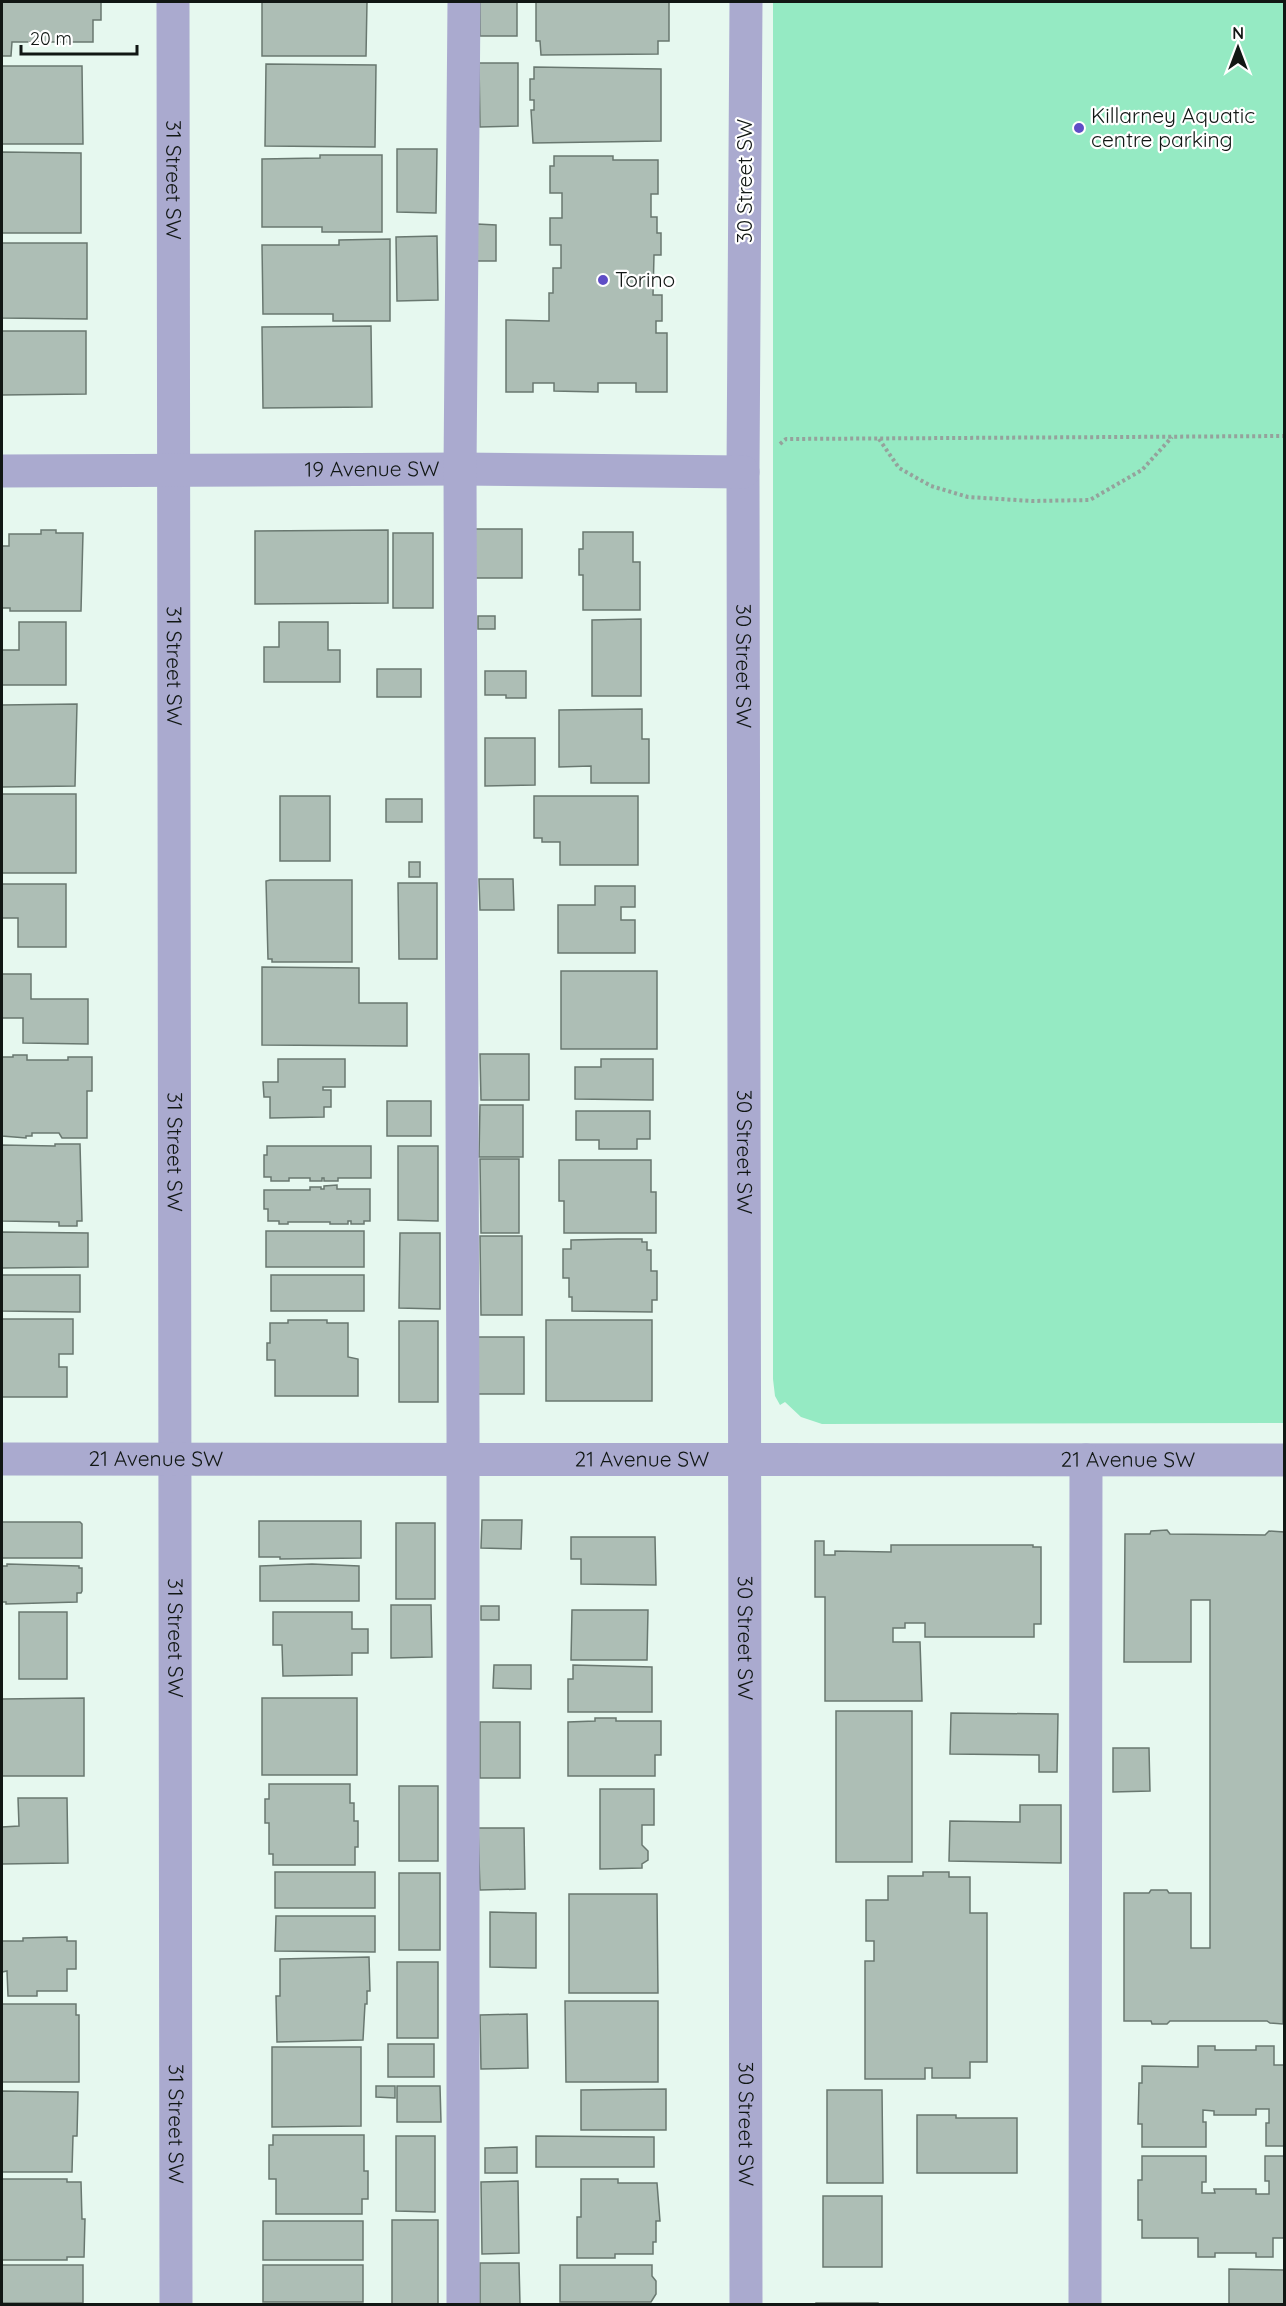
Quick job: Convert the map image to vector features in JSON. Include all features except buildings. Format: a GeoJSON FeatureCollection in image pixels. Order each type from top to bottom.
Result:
{"type":"FeatureCollection","features":[{"type":"Feature","properties":{"kind":"street","name":"31 Street SW"},"geometry":{"type":"LineString","coordinates":[[173,2],[176,2304]]}},
{"type":"Feature","properties":{"kind":"street"},"geometry":{"type":"LineString","coordinates":[[463,2304],[460,469],[464,2]]}},
{"type":"Feature","properties":{"kind":"street","name":"30 Street SW"},"geometry":{"type":"LineString","coordinates":[[746,2],[743,472],[746,2304]]}},
{"type":"Feature","properties":{"kind":"street","name":"19 Avenue SW"},"geometry":{"type":"LineString","coordinates":[[2,471],[460,469],[743,472]]}},
{"type":"Feature","properties":{"kind":"street","name":"21 Avenue SW"},"geometry":{"type":"LineString","coordinates":[[2,1459],[1284,1460]]}},
{"type":"Feature","properties":{"kind":"street"},"geometry":{"type":"LineString","coordinates":[[1085,2304],[1086,1460]]}},
{"type":"Feature","properties":{"kind":"path"},"geometry":{"type":"LineString","coordinates":[[743,472],[786,439],[1284,436]]}},
{"type":"Feature","properties":{"kind":"path"},"geometry":{"type":"LineString","coordinates":[[879,438],[899,468],[931,486],[968,497],[1032,501],[1090,500],[1142,470],[1172,437]]}},
{"type":"Feature","properties":{"kind":"green space"},"geometry":{"type":"Polygon","coordinates":[[[773,2],[1284,2],[1284,1423],[822,1424],[801,1417],[785,1402],[780,1405],[775,1396],[773,1379],[773,2]]]}},
{"type":"Feature","properties":{"kind":"place","name":"Killarney Aquatic centre parking"},"geometry":{"type":"Point","coordinates":[1079,128]}},
{"type":"Feature","properties":{"kind":"place","name":"Torino"},"geometry":{"type":"Point","coordinates":[603,280]}}]}
